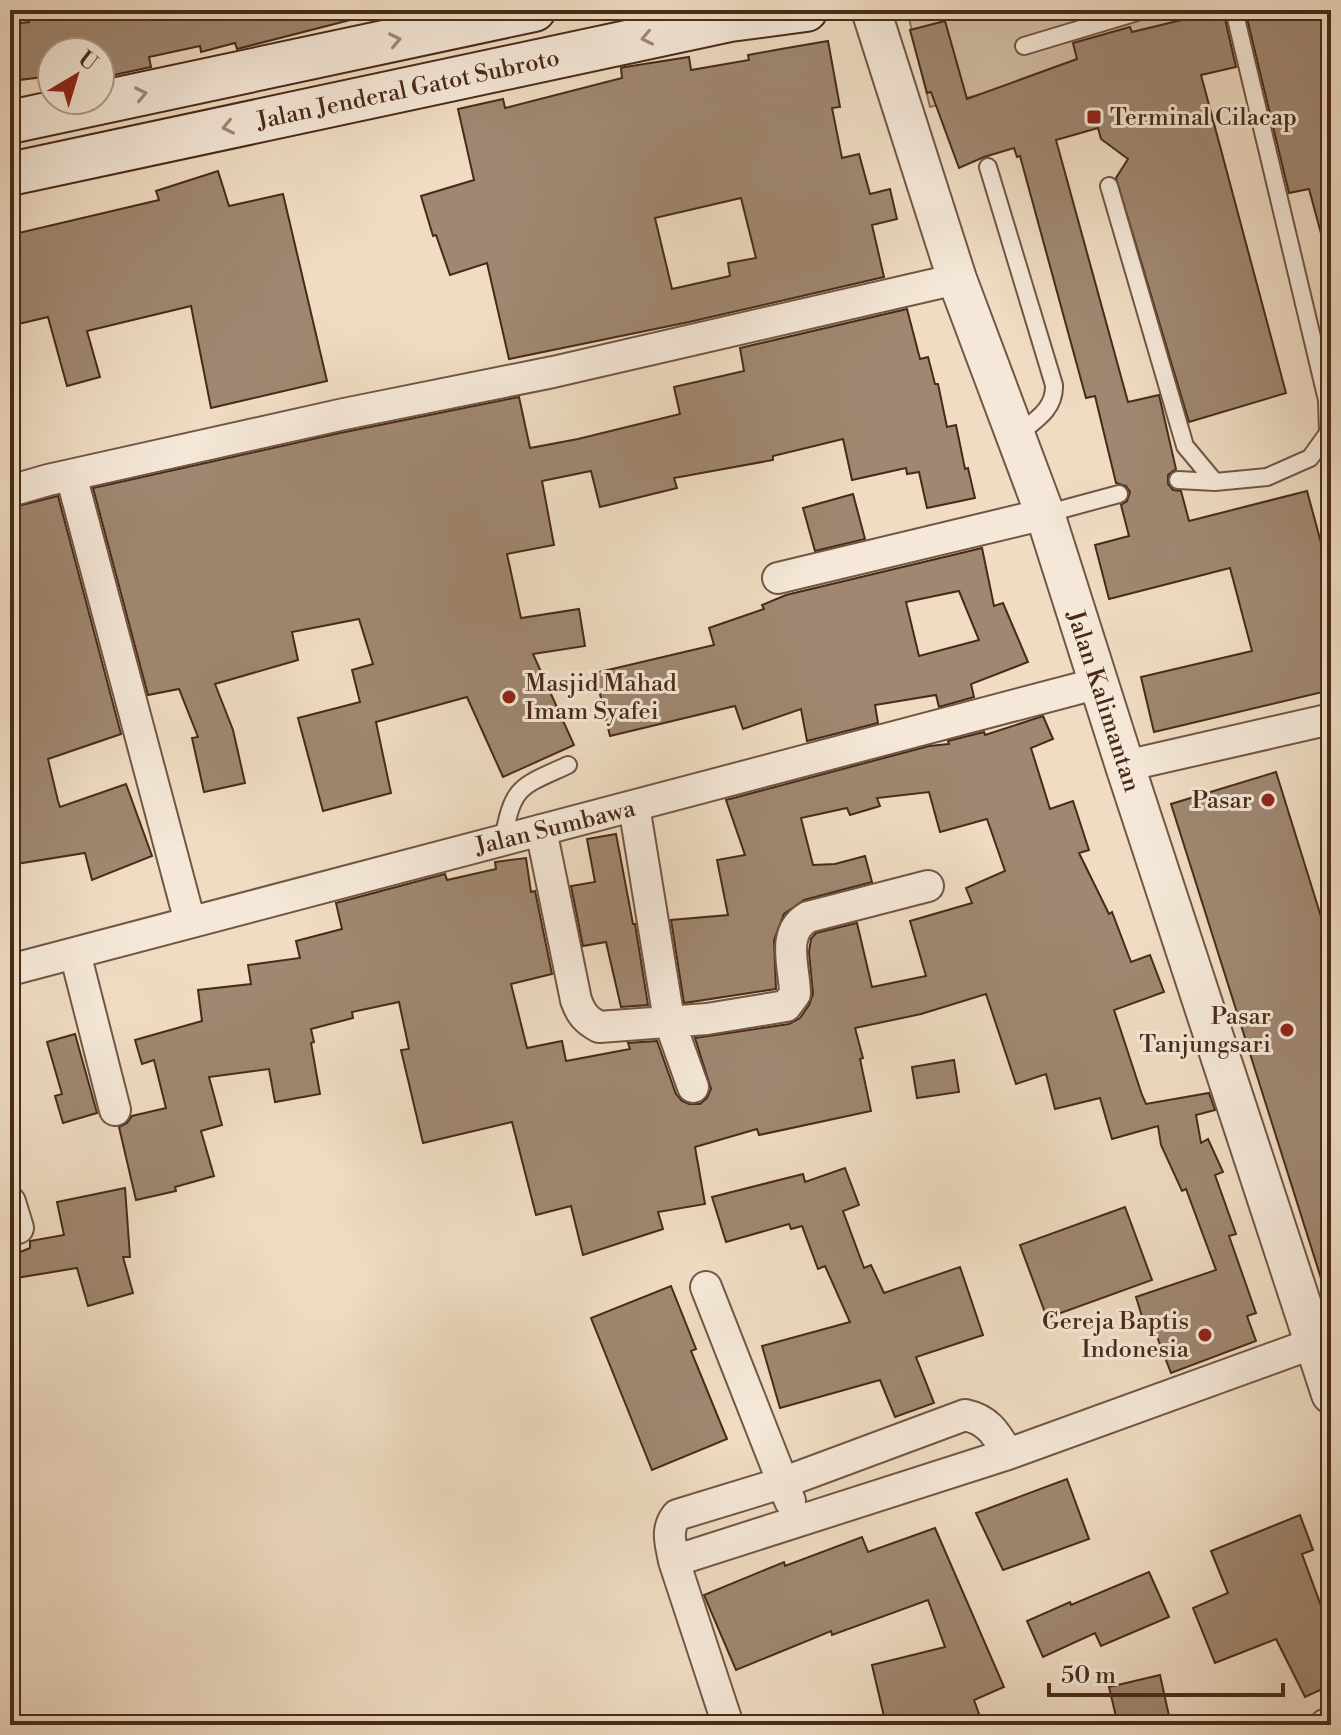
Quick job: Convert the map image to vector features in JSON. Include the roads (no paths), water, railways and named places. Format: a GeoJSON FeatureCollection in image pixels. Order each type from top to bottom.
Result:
{"type":"FeatureCollection","features":[{"type":"Feature","properties":{"kind":"main road"},"geometry":{"type":"LineString","coordinates":[[10,122],[534,10]]}},
{"type":"Feature","properties":{"kind":"main road","name":"Jalan Jenderal Gatot Subroto"},"geometry":{"type":"LineString","coordinates":[[10,174],[730,20],[806,10]]}},
{"type":"Feature","properties":{"kind":"street","name":"Jalan Kalimantan"},"geometry":{"type":"LineString","coordinates":[[871,10],[957,279],[1045,514],[1329,1385]]}},
{"type":"Feature","properties":{"kind":"street"},"geometry":{"type":"LineString","coordinates":[[10,491],[344,414],[553,372],[957,279]]}},
{"type":"Feature","properties":{"kind":"street"},"geometry":{"type":"LineString","coordinates":[[71,475],[190,922]]}},
{"type":"Feature","properties":{"kind":"street"},"geometry":{"type":"LineString","coordinates":[[778,578],[1045,514]]}},
{"type":"Feature","properties":{"kind":"street","name":"Jalan Sumbawa"},"geometry":{"type":"LineString","coordinates":[[10,970],[1099,683]]}},
{"type":"Feature","properties":{"kind":"street"},"geometry":{"type":"LineString","coordinates":[[1125,766],[1330,721]]}},
{"type":"Feature","properties":{"kind":"street"},"geometry":{"type":"LineString","coordinates":[[634,806],[669,1020],[693,1087]]}},
{"type":"Feature","properties":{"kind":"street"},"geometry":{"type":"LineString","coordinates":[[541,830],[576,1000],[581,1013],[599,1027],[707,1019],[786,1006],[795,994],[790,941],[799,921],[928,886]]}},
{"type":"Feature","properties":{"kind":"street"},"geometry":{"type":"LineString","coordinates":[[75,953],[115,1110]]}},
{"type":"Feature","properties":{"kind":"street"},"geometry":{"type":"LineString","coordinates":[[706,1287],[798,1522]]}},
{"type":"Feature","properties":{"kind":"street"},"geometry":{"type":"LineString","coordinates":[[674,1561],[1008,1454],[1314,1343]]}},
{"type":"Feature","properties":{"kind":"street"},"geometry":{"type":"LineString","coordinates":[[728,1725],[674,1561],[669,1535],[670,1524],[677,1515],[782,1483],[965,1415],[990,1425],[1008,1454]]}},
{"type":"Feature","properties":{"kind":"lane"},"geometry":{"type":"LineString","coordinates":[[1024,46],[1144,10]]}},
{"type":"Feature","properties":{"kind":"lane"},"geometry":{"type":"LineString","coordinates":[[1178,480],[1215,482],[1267,477],[1310,458],[1328,433],[1327,400],[1234,10]]}},
{"type":"Feature","properties":{"kind":"lane"},"geometry":{"type":"LineString","coordinates":[[988,167],[1054,385],[1055,397],[1050,406],[1017,436]]}},
{"type":"Feature","properties":{"kind":"lane"},"geometry":{"type":"LineString","coordinates":[[1109,186],[1185,446],[1215,482]]}},
{"type":"Feature","properties":{"kind":"lane"},"geometry":{"type":"LineString","coordinates":[[1045,514],[1119,494]]}},
{"type":"Feature","properties":{"kind":"lane"},"geometry":{"type":"LineString","coordinates":[[503,840],[508,809],[523,786],[568,765]]}},
{"type":"Feature","properties":{"kind":"place","name":"Terminal Cilacap"},"geometry":{"type":"Point","coordinates":[1094,117]}},
{"type":"Feature","properties":{"kind":"place","name":"Masjid Mahad Imam Syafei"},"geometry":{"type":"Point","coordinates":[509,697]}},
{"type":"Feature","properties":{"kind":"place","name":"Pasar"},"geometry":{"type":"Point","coordinates":[1268,800]}},
{"type":"Feature","properties":{"kind":"place","name":"Pasar Tanjungsari"},"geometry":{"type":"Point","coordinates":[1287,1030]}},
{"type":"Feature","properties":{"kind":"place","name":"Gereja Baptis Indonesia"},"geometry":{"type":"Point","coordinates":[1205,1335]}}]}
